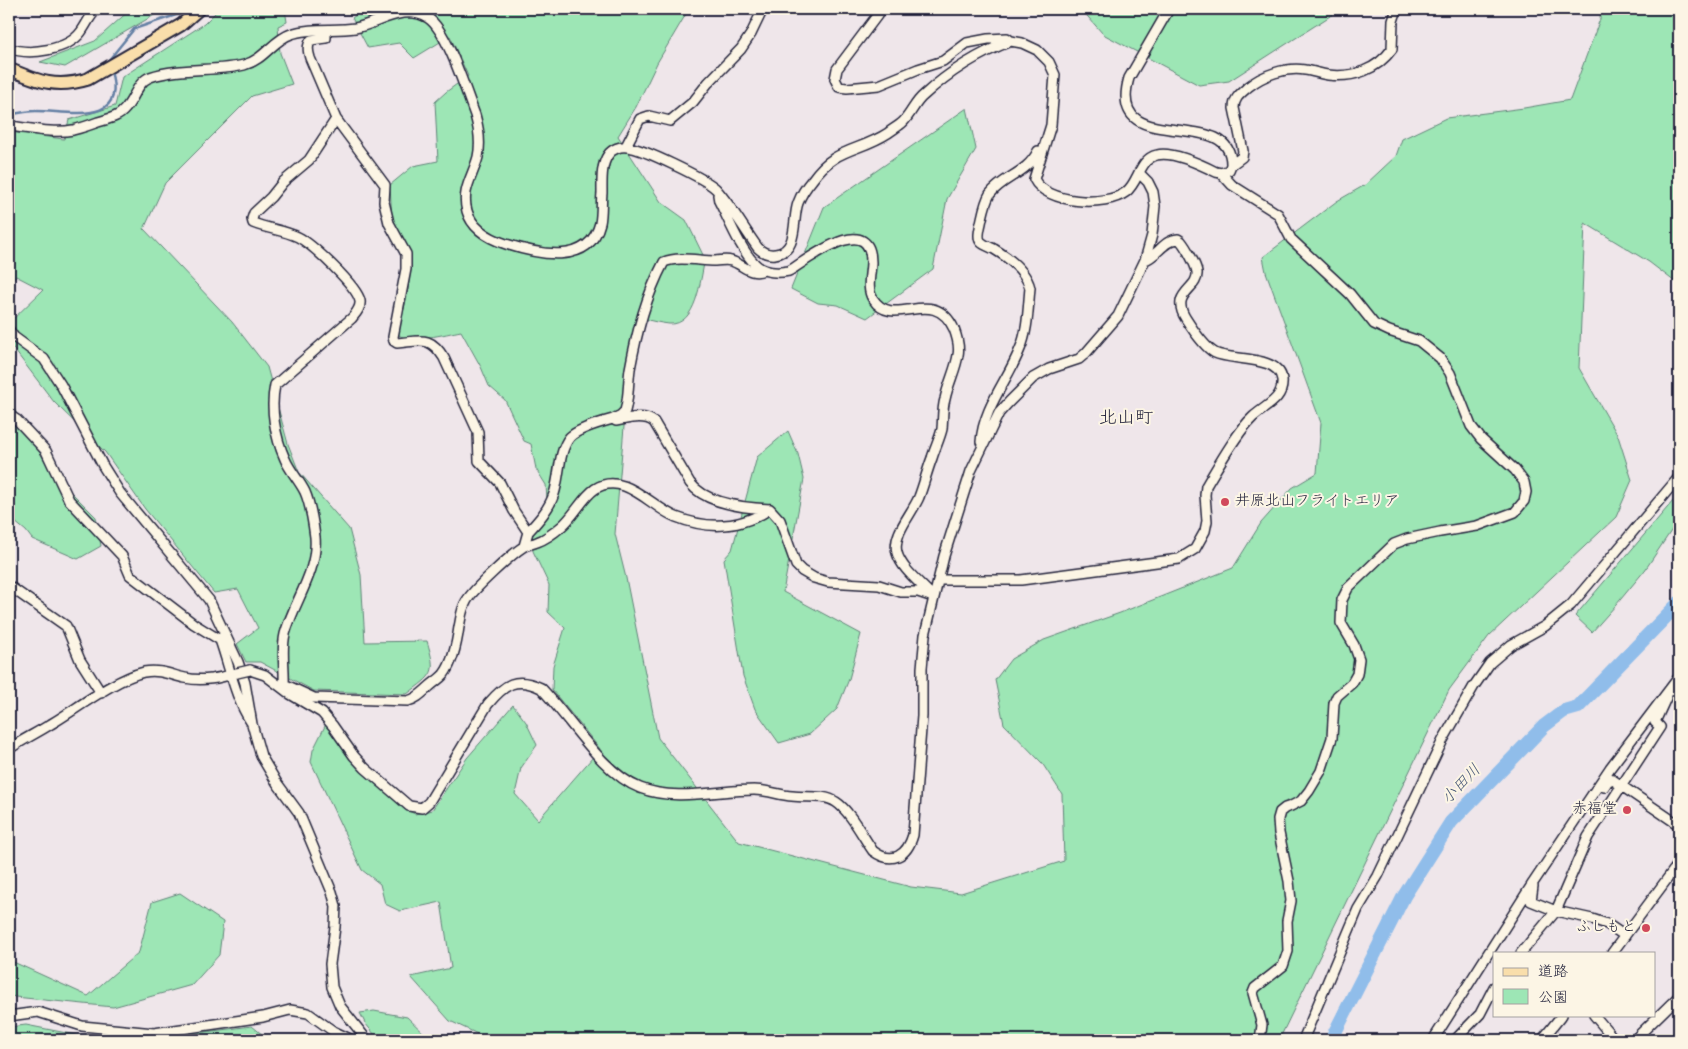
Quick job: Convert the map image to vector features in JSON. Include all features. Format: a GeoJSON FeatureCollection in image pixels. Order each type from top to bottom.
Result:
{"type":"FeatureCollection","features":[{"type":"Feature","properties":{"kind":"main road"},"geometry":{"type":"LineString","coordinates":[[9,69],[40,82],[59,84],[74,83],[88,79],[110,68],[181,25],[199,9]]}},
{"type":"Feature","properties":{"kind":"street"},"geometry":{"type":"LineString","coordinates":[[9,48],[28,51],[58,48],[71,42],[81,32],[96,9]]}},
{"type":"Feature","properties":{"kind":"street"},"geometry":{"type":"LineString","coordinates":[[626,146],[640,119],[649,116],[670,121],[693,102],[741,49],[751,34],[763,9]]}},
{"type":"Feature","properties":{"kind":"street"},"geometry":{"type":"LineString","coordinates":[[882,9],[837,69],[836,78],[839,87],[879,85],[942,61],[966,43],[975,41],[1006,38],[1011,41],[1022,42],[1037,50],[1052,68],[1055,75],[1051,125],[1034,179],[1045,190],[1061,198],[1110,200],[1133,186],[1147,160],[1164,154],[1220,172],[1232,185],[1278,214],[1291,240],[1350,294],[1374,324],[1419,341],[1440,358],[1450,373],[1471,426],[1515,470],[1524,482],[1526,492],[1524,501],[1515,512],[1476,526],[1407,539],[1394,544],[1348,588],[1342,600],[1341,623],[1354,645],[1359,659],[1357,674],[1352,683],[1337,696],[1334,703],[1332,738],[1321,771],[1301,801],[1285,808],[1280,812],[1278,818],[1291,901],[1287,921],[1288,951],[1283,966],[1255,988],[1253,993],[1262,1025],[1260,1040]]}},
{"type":"Feature","properties":{"kind":"street"},"geometry":{"type":"LineString","coordinates":[[1170,9],[1129,78],[1126,90],[1127,106],[1135,118],[1147,125],[1208,134],[1218,138],[1232,158],[1229,170],[1220,172]]}},
{"type":"Feature","properties":{"kind":"street"},"geometry":{"type":"LineString","coordinates":[[1231,165],[1242,157],[1243,151],[1234,108],[1237,96],[1256,81],[1271,74],[1288,70],[1304,70],[1326,75],[1348,76],[1371,68],[1392,49],[1393,21],[1397,9]]}},
{"type":"Feature","properties":{"kind":"street"},"geometry":{"type":"LineString","coordinates":[[9,126],[63,131],[73,130],[113,118],[124,111],[140,85],[147,78],[247,64],[264,56],[290,34],[354,28],[407,12],[423,15],[434,23],[443,35],[476,115],[480,148],[465,192],[467,210],[474,227],[504,243],[529,251],[563,254],[582,249],[592,239],[600,222],[603,175],[607,156],[618,148],[626,146],[661,159],[708,183],[718,192],[758,248],[767,254],[781,253],[790,243],[800,199],[822,167],[831,159],[885,134],[903,122],[922,96],[944,79],[984,52],[1011,41]]}},
{"type":"Feature","properties":{"kind":"street"},"geometry":{"type":"LineString","coordinates":[[326,30],[326,38],[311,40],[308,48],[310,58],[336,119],[384,185],[384,202],[388,218],[406,254],[406,270],[393,337],[394,341],[397,343],[427,341],[438,347],[478,432],[479,461],[500,482],[514,511],[528,532]]}},
{"type":"Feature","properties":{"kind":"street"},"geometry":{"type":"LineString","coordinates":[[283,686],[285,671],[282,647],[285,634],[314,560],[315,539],[312,512],[305,492],[285,459],[275,426],[272,398],[275,384],[352,318],[359,310],[360,301],[348,281],[307,242],[297,236],[253,223],[252,218],[254,213],[271,198],[283,182],[309,160],[336,119]]}},
{"type":"Feature","properties":{"kind":"street"},"geometry":{"type":"LineString","coordinates":[[983,446],[981,441],[990,410],[1024,339],[1030,288],[1022,272],[994,249],[981,243],[979,240],[979,230],[989,195],[999,185],[1017,174],[1033,160],[1044,138],[1048,138]]}},
{"type":"Feature","properties":{"kind":"street"},"geometry":{"type":"LineString","coordinates":[[9,749],[101,693],[126,679],[144,673],[160,671],[186,679],[200,680],[221,679],[250,670],[265,675],[322,713],[365,768],[409,806],[422,808],[429,802],[488,704],[500,691],[513,683],[530,683],[541,688],[602,759],[635,785],[667,794],[754,790],[791,796],[828,798],[843,808],[873,851],[887,858],[903,853],[910,846],[913,835],[922,716],[922,668],[925,635],[944,556],[971,471],[999,413],[1034,378],[1049,369],[1078,359],[1086,354],[1118,316],[1145,260],[1152,235],[1155,206],[1153,192],[1148,182],[1140,174]]}},
{"type":"Feature","properties":{"kind":"street"},"geometry":{"type":"LineString","coordinates":[[718,192],[717,197],[744,248],[755,264],[764,270]]}},
{"type":"Feature","properties":{"kind":"street"},"geometry":{"type":"LineString","coordinates":[[524,546],[528,532],[550,505],[555,492],[561,461],[569,439],[577,432],[613,419],[625,411],[630,370],[640,321],[652,285],[664,262],[674,260],[729,260],[756,272],[764,270],[781,272],[789,271],[837,242],[857,238],[864,242],[871,259],[870,292],[872,299],[890,312],[930,308],[939,311],[951,324],[958,341],[958,355],[944,404],[942,430],[918,499],[896,541],[897,552],[901,561],[933,597]]}},
{"type":"Feature","properties":{"kind":"street"},"geometry":{"type":"LineString","coordinates":[[938,580],[1021,580],[1138,566],[1179,559],[1195,549],[1206,531],[1206,486],[1245,426],[1277,398],[1282,380],[1280,374],[1268,364],[1256,360],[1218,354],[1211,350],[1187,322],[1181,312],[1181,299],[1196,278],[1197,271],[1181,241],[1178,239],[1169,241],[1150,259],[1145,260]]}},
{"type":"Feature","properties":{"kind":"street"},"geometry":{"type":"LineString","coordinates":[[9,330],[14,337],[44,359],[61,385],[103,466],[120,493],[209,600],[223,637],[244,712],[252,724]]}},
{"type":"Feature","properties":{"kind":"street"},"geometry":{"type":"LineString","coordinates":[[9,415],[17,420],[46,451],[69,500],[122,556],[130,575],[194,624],[223,637],[238,662],[245,683],[252,724],[261,756],[277,783],[299,813],[332,892],[336,906],[330,964],[332,987],[340,1006],[367,1040]]}},
{"type":"Feature","properties":{"kind":"street"},"geometry":{"type":"LineString","coordinates":[[613,419],[616,421],[633,418],[651,419],[696,491],[741,507],[770,509],[780,520],[796,565],[814,578],[828,582],[879,586],[901,592],[918,592],[933,597]]}},
{"type":"Feature","properties":{"kind":"street"},"geometry":{"type":"LineString","coordinates":[[1303,1040],[1358,909],[1378,876],[1443,740],[1474,686],[1490,663],[1512,645],[1546,626],[1571,605],[1679,477]]}},
{"type":"Feature","properties":{"kind":"street"},"geometry":{"type":"LineString","coordinates":[[283,686],[314,698],[408,701],[415,699],[443,675],[448,666],[466,601],[524,546],[552,534],[564,524],[594,490],[604,485],[624,486],[634,490],[665,512],[677,518],[714,525],[733,525],[748,521],[770,509]]}},
{"type":"Feature","properties":{"kind":"street"},"geometry":{"type":"LineString","coordinates":[[9,586],[66,626],[70,632],[73,648],[101,693]]}},
{"type":"Feature","properties":{"kind":"street"},"geometry":{"type":"LineString","coordinates":[[1433,1040],[1533,883],[1610,768],[1679,677]]}},
{"type":"Feature","properties":{"kind":"street"},"geometry":{"type":"LineString","coordinates":[[1522,952],[1556,911],[1588,837],[1660,727],[1655,722],[1665,703],[1668,690]]}},
{"type":"Feature","properties":{"kind":"street"},"geometry":{"type":"LineString","coordinates":[[1582,810],[1590,807],[1610,778],[1623,785],[1679,825]]}},
{"type":"Feature","properties":{"kind":"street"},"geometry":{"type":"LineString","coordinates":[[1613,952],[1679,863]]}},
{"type":"Feature","properties":{"kind":"street"},"geometry":{"type":"LineString","coordinates":[[1533,883],[1531,901],[1556,911],[1607,924],[1625,936]]}},
{"type":"Feature","properties":{"kind":"street"},"geometry":{"type":"LineString","coordinates":[[1455,1040],[1480,1014],[1493,990]]}},
{"type":"Feature","properties":{"kind":"street"},"geometry":{"type":"LineString","coordinates":[[1634,1040],[1679,996]]}},
{"type":"Feature","properties":{"kind":"street"},"geometry":{"type":"LineString","coordinates":[[9,1016],[38,1012],[82,1026],[154,1033],[243,1020],[290,1010],[308,1013],[333,1031],[352,1040]]}},
{"type":"Feature","properties":{"kind":"street"},"geometry":{"type":"LineString","coordinates":[[1542,1040],[1561,1016]]}},
{"type":"Feature","properties":{"kind":"street"},"geometry":{"type":"LineString","coordinates":[[1595,1016],[1615,1040]]}},
{"type":"Feature","properties":{"kind":"green space"},"geometry":{"type":"Polygon","coordinates":[[[131,9],[168,9],[156,14],[65,67],[40,62],[95,41],[131,9]]]}},
{"type":"Feature","properties":{"kind":"green space"},"geometry":{"type":"Polygon","coordinates":[[[219,9],[285,9],[287,22],[278,26],[280,53],[292,84],[252,96],[165,183],[144,229],[232,322],[267,367],[288,444],[299,472],[349,529],[361,575],[365,642],[427,641],[432,660],[431,672],[423,682],[407,694],[314,691],[260,662],[246,662],[237,644],[258,628],[238,589],[214,593],[145,509],[105,452],[54,402],[9,343],[9,323],[43,290],[16,276],[9,281],[9,132],[64,139],[69,120],[115,106],[122,77],[204,24],[219,9]]]}},
{"type":"Feature","properties":{"kind":"green space"},"geometry":{"type":"Polygon","coordinates":[[[364,9],[689,9],[657,63],[636,107],[618,136],[661,202],[686,220],[705,259],[696,300],[686,318],[678,323],[669,324],[639,318],[630,355],[615,534],[626,578],[658,738],[739,842],[911,887],[961,893],[1064,861],[1062,794],[1042,763],[1004,724],[995,680],[1011,659],[1044,640],[1120,613],[1233,568],[1261,523],[1292,488],[1317,473],[1321,423],[1266,272],[1263,257],[1337,201],[1365,185],[1396,156],[1402,139],[1446,118],[1570,100],[1600,19],[1601,9],[1679,9],[1679,285],[1649,262],[1585,223],[1579,368],[1618,436],[1632,480],[1616,517],[1489,636],[1449,690],[1279,1040],[482,1040],[486,1038],[450,1021],[411,977],[451,968],[441,902],[400,911],[385,904],[380,884],[362,870],[311,762],[313,750],[326,724],[362,770],[407,810],[415,814],[432,810],[467,758],[513,705],[526,722],[537,745],[521,768],[515,794],[538,820],[600,749],[552,690],[553,666],[565,628],[548,612],[549,585],[533,551],[531,537],[548,514],[546,485],[536,469],[531,444],[524,441],[505,400],[489,386],[461,331],[420,338],[398,335],[408,291],[411,254],[392,220],[390,185],[413,166],[438,161],[435,102],[468,76],[450,36],[414,58],[399,43],[368,48],[352,18],[364,9]]]}},
{"type":"Feature","properties":{"kind":"green space"},"geometry":{"type":"Polygon","coordinates":[[[1081,9],[1341,9],[1229,81],[1199,85],[1103,34],[1081,9]]]}},
{"type":"Feature","properties":{"kind":"green space"},"geometry":{"type":"Polygon","coordinates":[[[967,108],[976,149],[947,199],[933,269],[867,318],[838,305],[818,303],[791,289],[824,207],[967,108]]]}},
{"type":"Feature","properties":{"kind":"green space"},"geometry":{"type":"Polygon","coordinates":[[[14,409],[52,473],[96,517],[101,546],[78,559],[32,539],[26,531],[9,517],[9,410],[14,409]]]}},
{"type":"Feature","properties":{"kind":"green space"},"geometry":{"type":"Polygon","coordinates":[[[788,431],[798,454],[804,479],[783,592],[861,634],[849,679],[837,709],[810,734],[779,743],[755,709],[743,676],[724,559],[732,550],[757,457],[788,431]]]}},
{"type":"Feature","properties":{"kind":"green space"},"geometry":{"type":"Polygon","coordinates":[[[1679,494],[1679,519],[1645,570],[1592,632],[1575,616],[1679,494]]]}},
{"type":"Feature","properties":{"kind":"green space"},"geometry":{"type":"Polygon","coordinates":[[[180,893],[223,922],[219,955],[192,985],[113,1007],[9,995],[9,960],[88,996],[139,952],[152,902],[180,893]]]}},
{"type":"Feature","properties":{"kind":"green space"},"geometry":{"type":"Polygon","coordinates":[[[374,1011],[407,1017],[431,1040],[379,1040],[365,1023],[360,1013],[374,1011]]]}},
{"type":"Feature","properties":{"kind":"green space"},"geometry":{"type":"Polygon","coordinates":[[[26,1025],[97,1039],[158,1038],[252,1026],[269,1040],[9,1040],[9,1027],[26,1025]]]}},
{"type":"Feature","properties":{"kind":"waterway"},"geometry":{"type":"LineString","coordinates":[[109,63],[108,61],[134,29],[189,9]]}},
{"type":"Feature","properties":{"kind":"waterway"},"geometry":{"type":"LineString","coordinates":[[9,115],[33,111],[79,113],[92,112],[103,108],[111,101],[114,89],[111,71]]}},
{"type":"Feature","properties":{"kind":"waterway","name":"小田川"},"geometry":{"type":"LineString","coordinates":[[1331,1040],[1404,896],[1451,822],[1544,726],[1564,711],[1578,707],[1679,603]]}},
{"type":"Feature","properties":{"kind":"place","name":"井原北山フライトエリア"},"geometry":{"type":"Point","coordinates":[1225,502]}},
{"type":"Feature","properties":{"kind":"place","name":"赤福堂"},"geometry":{"type":"Point","coordinates":[1627,810]}},
{"type":"Feature","properties":{"kind":"place","name":"ふしもと"},"geometry":{"type":"Point","coordinates":[1646,928]}},
{"type":"Feature","properties":{"kind":"district","name":"北山町"},"geometry":{"type":"Point","coordinates":[1126,419]}}]}
